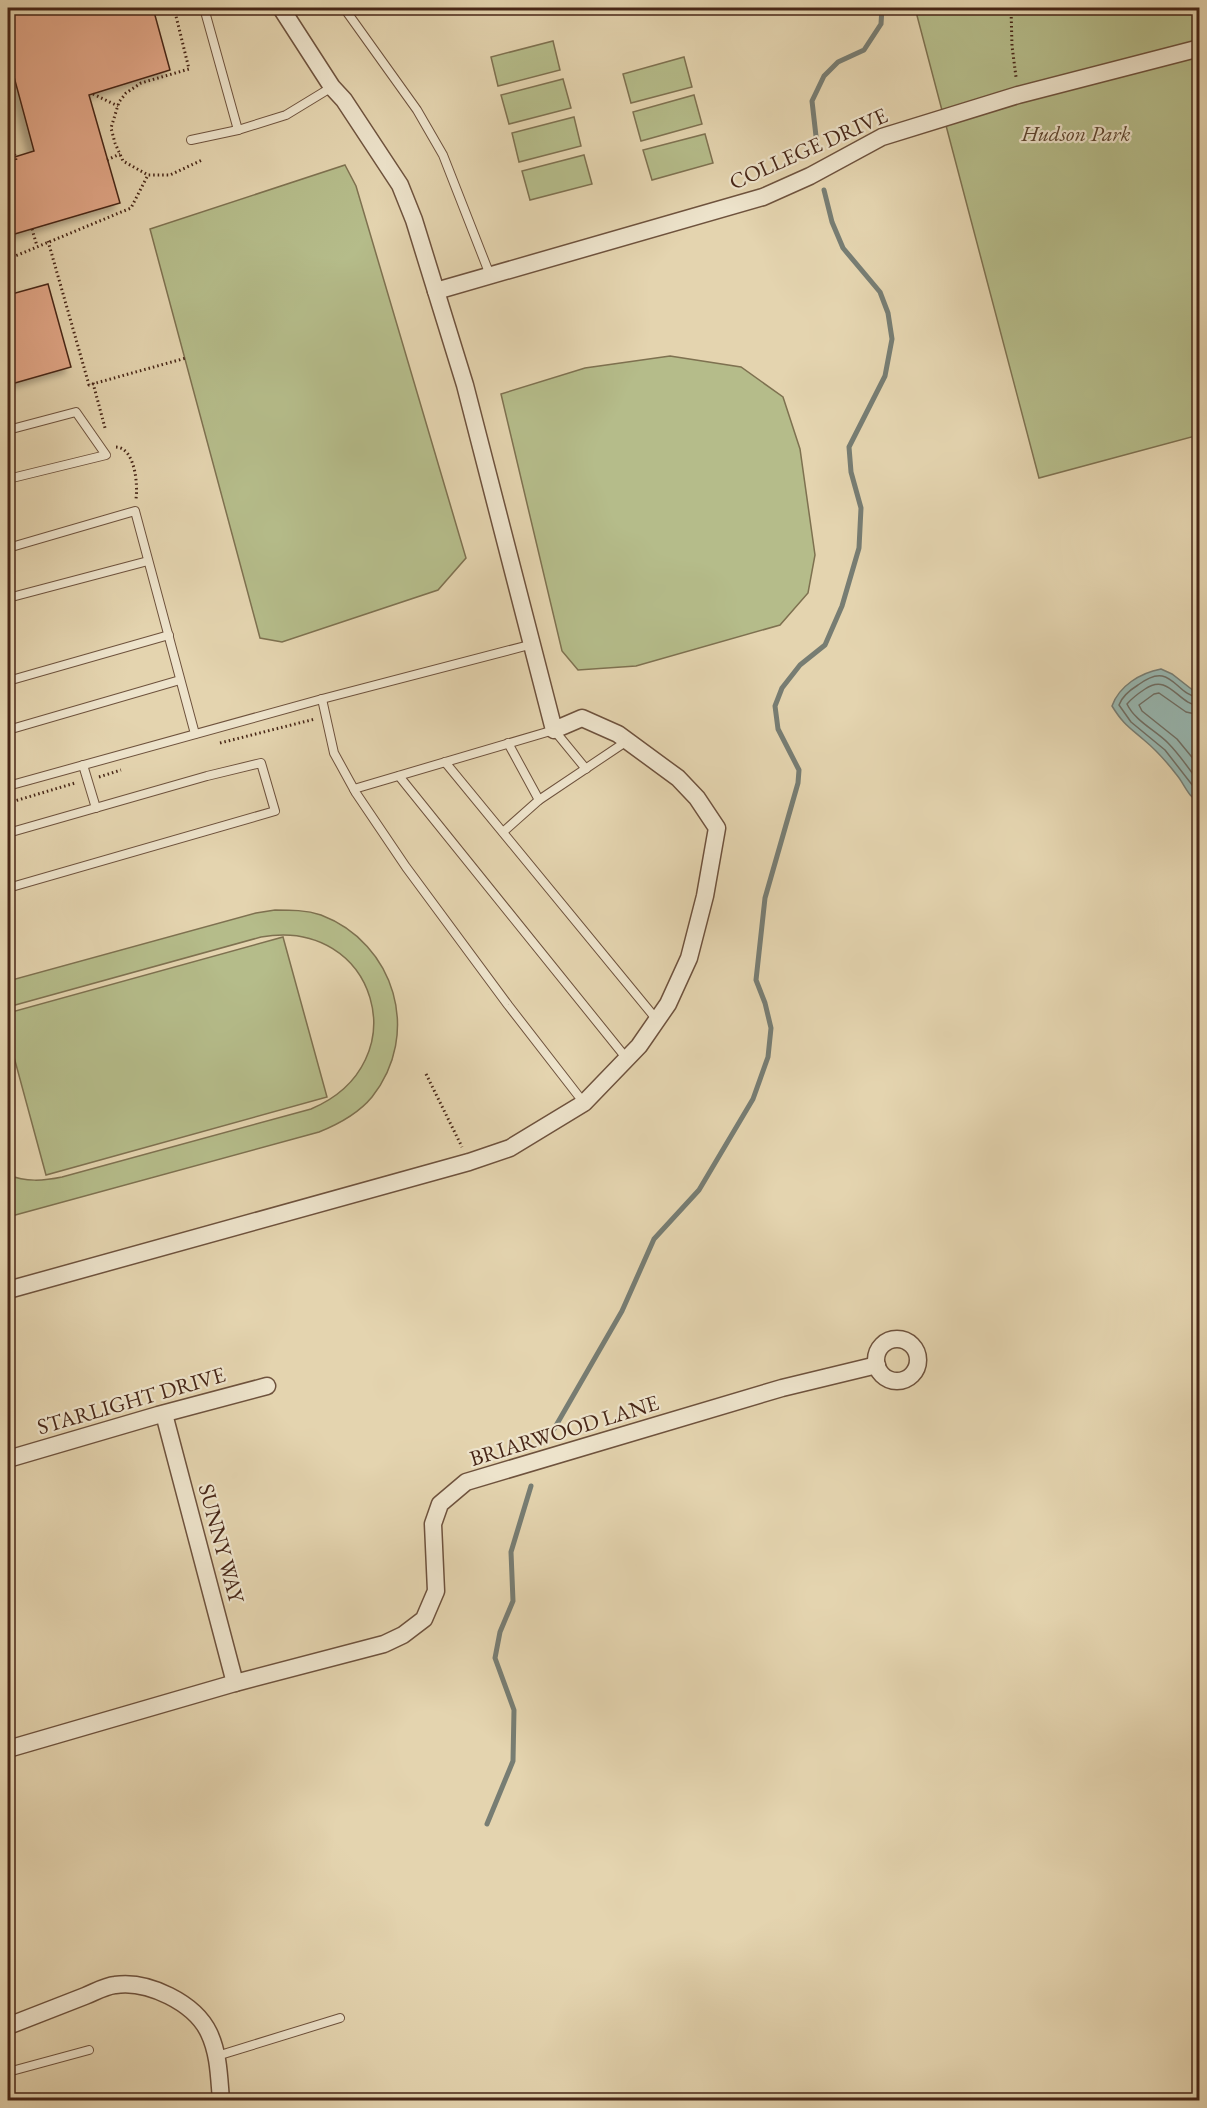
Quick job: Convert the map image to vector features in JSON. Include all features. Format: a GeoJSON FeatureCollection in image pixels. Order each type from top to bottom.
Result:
{"type":"FeatureCollection","features":[{"type":"Feature","properties":{"kind":"street"},"geometry":{"type":"LineString","coordinates":[[8,1290],[469,1162],[510,1148],[584,1103],[639,1046],[668,1004],[689,958],[705,896],[717,828],[697,798],[678,778],[618,734],[582,718],[554,730],[465,385],[414,220],[400,185],[281,8]]}},
{"type":"Feature","properties":{"kind":"street","name":"COLLEGE DRIVE"},"geometry":{"type":"LineString","coordinates":[[436,291],[763,197],[810,176],[882,137],[1018,95],[1200,48]]}},
{"type":"Feature","properties":{"kind":"street","name":"BRIARWOOD LANE"},"geometry":{"type":"LineString","coordinates":[[8,1749],[235,1683],[384,1644],[403,1635],[424,1620],[436,1591],[433,1524],[440,1504],[466,1482],[782,1388],[877,1365]]}},
{"type":"Feature","properties":{"kind":"street","name":"STARLIGHT DRIVE"},"geometry":{"type":"LineString","coordinates":[[8,1458],[267,1386]]}},
{"type":"Feature","properties":{"kind":"street","name":"SUNNY WAY"},"geometry":{"type":"LineString","coordinates":[[164,1414],[235,1683]]}},
{"type":"Feature","properties":{"kind":"street"},"geometry":{"type":"LineString","coordinates":[[8,2026],[115,1985],[137,1985],[159,1990],[176,1998],[191,2010],[208,2031],[217,2056],[221,2100]]}},
{"type":"Feature","properties":{"kind":"lane"},"geometry":{"type":"LineString","coordinates":[[204,8],[238,130]]}},
{"type":"Feature","properties":{"kind":"lane"},"geometry":{"type":"LineString","coordinates":[[344,8],[417,110],[443,155],[490,275]]}},
{"type":"Feature","properties":{"kind":"lane"},"geometry":{"type":"LineString","coordinates":[[191,140],[238,130],[286,115],[332,87]]}},
{"type":"Feature","properties":{"kind":"lane"},"geometry":{"type":"LineString","coordinates":[[8,430],[76,412],[106,455],[8,479]]}},
{"type":"Feature","properties":{"kind":"lane"},"geometry":{"type":"LineString","coordinates":[[8,548],[135,511],[195,734]]}},
{"type":"Feature","properties":{"kind":"lane"},"geometry":{"type":"LineString","coordinates":[[8,598],[148,561]]}},
{"type":"Feature","properties":{"kind":"lane"},"geometry":{"type":"LineString","coordinates":[[8,681],[169,635]]}},
{"type":"Feature","properties":{"kind":"lane"},"geometry":{"type":"LineString","coordinates":[[8,786],[322,699],[532,644]]}},
{"type":"Feature","properties":{"kind":"lane"},"geometry":{"type":"LineString","coordinates":[[8,730],[180,680]]}},
{"type":"Feature","properties":{"kind":"lane"},"geometry":{"type":"LineString","coordinates":[[322,699],[334,753],[354,789],[420,886],[584,1103]]}},
{"type":"Feature","properties":{"kind":"lane"},"geometry":{"type":"LineString","coordinates":[[354,789],[554,730],[586,769]]}},
{"type":"Feature","properties":{"kind":"lane"},"geometry":{"type":"LineString","coordinates":[[503,832],[539,800],[627,741]]}},
{"type":"Feature","properties":{"kind":"lane"},"geometry":{"type":"LineString","coordinates":[[508,743],[539,800]]}},
{"type":"Feature","properties":{"kind":"lane"},"geometry":{"type":"LineString","coordinates":[[445,762],[657,1020]]}},
{"type":"Feature","properties":{"kind":"lane"},"geometry":{"type":"LineString","coordinates":[[8,833],[207,776],[261,763],[275,811],[8,888]]}},
{"type":"Feature","properties":{"kind":"lane"},"geometry":{"type":"LineString","coordinates":[[83,765],[96,808]]}},
{"type":"Feature","properties":{"kind":"lane"},"geometry":{"type":"LineString","coordinates":[[399,776],[627,1059]]}},
{"type":"Feature","properties":{"kind":"lane"},"geometry":{"type":"LineString","coordinates":[[217,2056],[340,2018]]}},
{"type":"Feature","properties":{"kind":"lane"},"geometry":{"type":"LineString","coordinates":[[8,2072],[89,2050]]}},
{"type":"Feature","properties":{"kind":"path"},"geometry":{"type":"LineString","coordinates":[[174,8],[189,69],[141,83],[126,93],[118,106],[111,128],[123,161],[148,175],[170,175],[202,160]]}},
{"type":"Feature","properties":{"kind":"path"},"geometry":{"type":"LineString","coordinates":[[1011,8],[1012,46],[1018,95]]}},
{"type":"Feature","properties":{"kind":"path"},"geometry":{"type":"LineString","coordinates":[[93,94],[118,106]]}},
{"type":"Feature","properties":{"kind":"path"},"geometry":{"type":"LineString","coordinates":[[8,128],[16,160]]}},
{"type":"Feature","properties":{"kind":"path"},"geometry":{"type":"LineString","coordinates":[[107,160],[120,154]]}},
{"type":"Feature","properties":{"kind":"path"},"geometry":{"type":"LineString","coordinates":[[8,260],[48,241],[132,208],[148,175]]}},
{"type":"Feature","properties":{"kind":"path"},"geometry":{"type":"LineString","coordinates":[[32,229],[37,246]]}},
{"type":"Feature","properties":{"kind":"path"},"geometry":{"type":"LineString","coordinates":[[48,241],[89,385],[186,358]]}},
{"type":"Feature","properties":{"kind":"path"},"geometry":{"type":"LineString","coordinates":[[210,745],[326,717]]}},
{"type":"Feature","properties":{"kind":"path"},"geometry":{"type":"LineString","coordinates":[[8,803],[131,767]]}},
{"type":"Feature","properties":{"kind":"path"},"geometry":{"type":"LineString","coordinates":[[426,1074],[469,1162]]}},
{"type":"Feature","properties":{"kind":"green space","name":"Hudson Park"},"geometry":{"type":"Polygon","coordinates":[[[915,8],[1199,8],[1199,435],[1039,478],[915,8]]]}},
{"type":"Feature","properties":{"kind":"green space"},"geometry":{"type":"Polygon","coordinates":[[[553,41],[560,70],[498,86],[491,57],[553,41]]]}},
{"type":"Feature","properties":{"kind":"green space"},"geometry":{"type":"Polygon","coordinates":[[[684,57],[692,87],[631,103],[623,74],[684,57]]]}},
{"type":"Feature","properties":{"kind":"green space"},"geometry":{"type":"Polygon","coordinates":[[[563,79],[571,108],[509,124],[501,95],[563,79]]]}},
{"type":"Feature","properties":{"kind":"green space"},"geometry":{"type":"Polygon","coordinates":[[[694,95],[702,124],[641,141],[633,112],[694,95]]]}},
{"type":"Feature","properties":{"kind":"green space"},"geometry":{"type":"Polygon","coordinates":[[[574,117],[581,146],[519,162],[512,133],[574,117]]]}},
{"type":"Feature","properties":{"kind":"green space"},"geometry":{"type":"Polygon","coordinates":[[[705,134],[713,163],[652,180],[643,150],[705,134]]]}},
{"type":"Feature","properties":{"kind":"green space"},"geometry":{"type":"Polygon","coordinates":[[[584,155],[592,184],[530,200],[522,171],[584,155]]]}},
{"type":"Feature","properties":{"kind":"green space"},"geometry":{"type":"Polygon","coordinates":[[[345,165],[356,186],[466,558],[438,590],[282,642],[260,638],[150,229],[345,165]]]}},
{"type":"Feature","properties":{"kind":"green space"},"geometry":{"type":"Polygon","coordinates":[[[670,356],[741,367],[783,397],[800,449],[815,555],[808,593],[780,625],[636,666],[578,670],[562,651],[501,394],[585,368],[670,356]]]}},
{"type":"Feature","properties":{"kind":"green space"},"geometry":{"type":"Polygon","coordinates":[[[275,910],[315,913],[346,928],[367,946],[383,968],[393,993],[397,1019],[396,1046],[387,1072],[372,1097],[348,1118],[319,1132],[8,1217],[8,1175],[35,1180],[62,1177],[311,1109],[345,1088],[365,1060],[373,1029],[370,998],[356,970],[333,949],[301,936],[261,937],[8,1007],[8,981],[256,913],[275,910]]]}},
{"type":"Feature","properties":{"kind":"green space"},"geometry":{"type":"Polygon","coordinates":[[[283,937],[327,1097],[46,1175],[8,1035],[8,1013],[283,937]]]}},
{"type":"Feature","properties":{"kind":"water"},"geometry":{"type":"Polygon","coordinates":[[[1161,669],[1172,674],[1199,695],[1199,802],[1189,793],[1165,760],[1126,725],[1112,706],[1120,692],[1131,682],[1138,677],[1161,669]]]}},
{"type":"Feature","properties":{"kind":"building"},"geometry":{"type":"Polygon","coordinates":[[[8,8],[153,8],[170,70],[89,95],[120,203],[8,236],[8,159],[34,151],[13,73],[8,74],[8,8]]]}},
{"type":"Feature","properties":{"kind":"building"},"geometry":{"type":"Polygon","coordinates":[[[48,284],[71,367],[8,385],[8,295],[48,284]]]}},
{"type":"Feature","properties":{"kind":"waterway"},"geometry":{"type":"LineString","coordinates":[[817,145],[812,101],[824,76],[838,62],[864,50],[881,24],[882,8]]}},
{"type":"Feature","properties":{"kind":"waterway"},"geometry":{"type":"LineString","coordinates":[[554,1429],[622,1311],[654,1239],[699,1190],[753,1099],[768,1057],[771,1028],[756,980],[765,898],[798,783],[799,770],[778,729],[775,706],[782,688],[800,665],[825,645],[842,606],[859,548],[861,508],[851,472],[849,447],[885,376],[892,339],[888,313],[880,292],[843,248],[832,222],[824,190]]}},
{"type":"Feature","properties":{"kind":"waterway"},"geometry":{"type":"LineString","coordinates":[[487,1824],[513,1761],[514,1710],[495,1658],[500,1632],[513,1601],[511,1552],[531,1486]]}}]}
